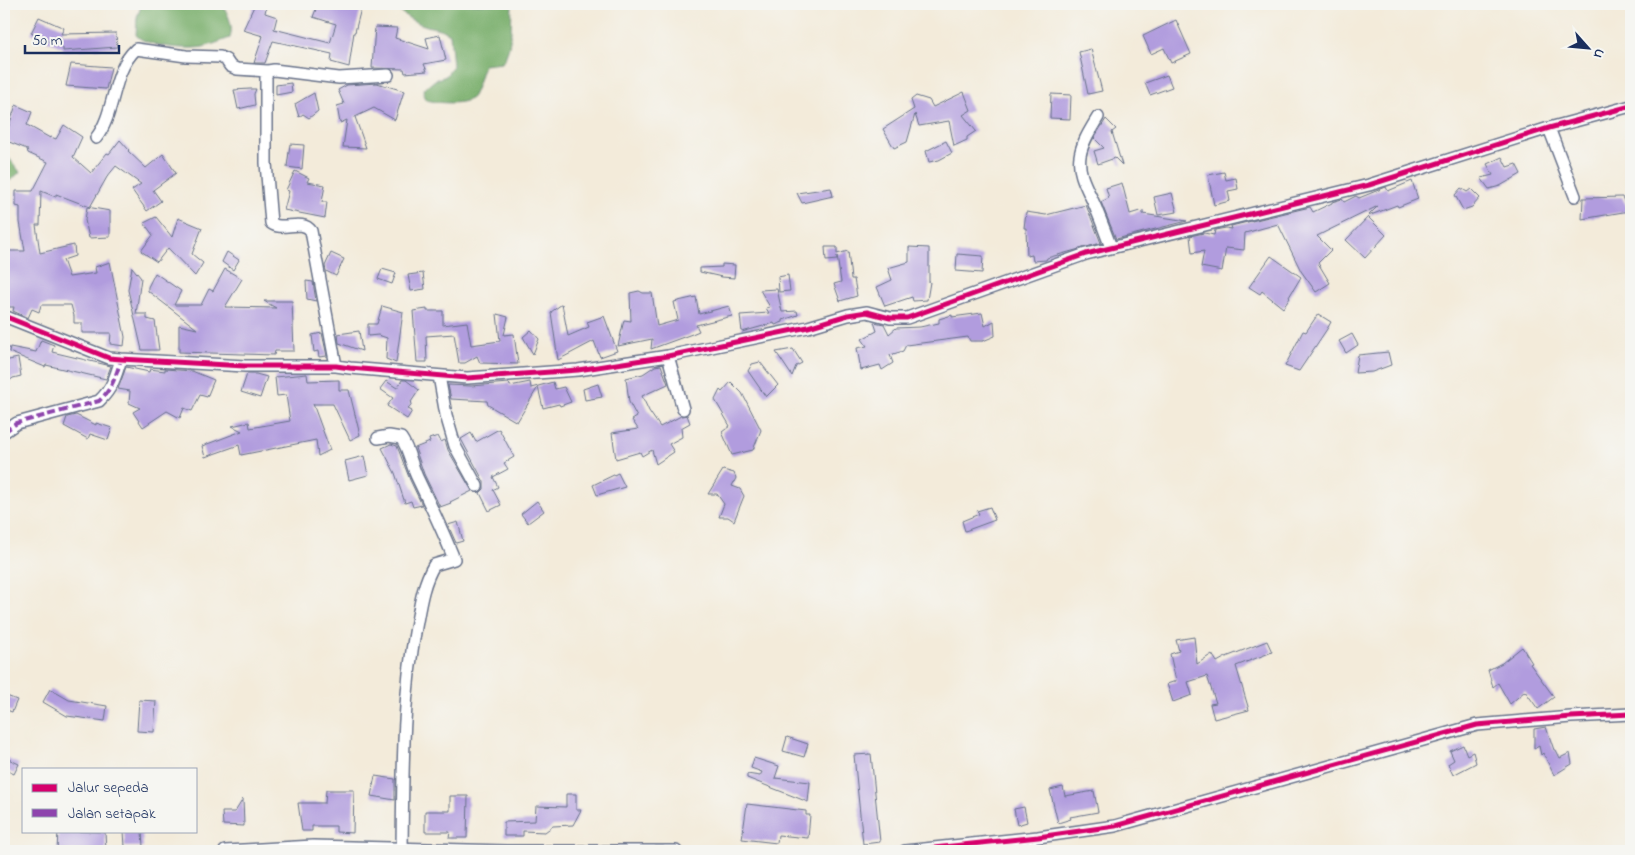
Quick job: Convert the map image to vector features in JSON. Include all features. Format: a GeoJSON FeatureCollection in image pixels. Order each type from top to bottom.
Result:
{"type":"FeatureCollection","features":[{"type":"Feature","properties":{"kind":"street"},"geometry":{"type":"LineString","coordinates":[[96,138],[104,128],[113,95],[127,59],[136,49],[186,56],[220,58],[226,60],[230,66],[236,69],[274,70],[339,78],[388,75]]}},
{"type":"Feature","properties":{"kind":"street"},"geometry":{"type":"LineString","coordinates":[[268,71],[266,76],[266,163],[271,223],[275,226],[304,225],[311,231],[336,366]]}},
{"type":"Feature","properties":{"kind":"street"},"geometry":{"type":"LineString","coordinates":[[4,316],[109,358],[245,366],[336,366],[467,378],[578,370],[668,356],[808,327],[848,314],[867,312],[890,318],[907,318],[1086,254],[1369,185],[1549,128],[1631,106]]}},
{"type":"Feature","properties":{"kind":"street"},"geometry":{"type":"LineString","coordinates":[[1098,117],[1087,136],[1080,155],[1080,171],[1111,247]]}},
{"type":"Feature","properties":{"kind":"street"},"geometry":{"type":"LineString","coordinates":[[1549,128],[1575,196]]}},
{"type":"Feature","properties":{"kind":"street"},"geometry":{"type":"LineString","coordinates":[[668,356],[683,409]]}},
{"type":"Feature","properties":{"kind":"street"},"geometry":{"type":"LineString","coordinates":[[4,432],[17,423],[99,401],[107,394],[114,382],[121,359]]}},
{"type":"Feature","properties":{"kind":"street"},"geometry":{"type":"LineString","coordinates":[[439,376],[446,415],[455,446],[477,486]]}},
{"type":"Feature","properties":{"kind":"street"},"geometry":{"type":"LineString","coordinates":[[378,438],[389,436],[401,438],[407,445],[416,475],[454,559],[434,565],[428,575],[420,601],[406,697],[402,849]]}},
{"type":"Feature","properties":{"kind":"street"},"geometry":{"type":"LineString","coordinates":[[905,851],[1038,838],[1115,826],[1476,725],[1631,714]]}},
{"type":"Feature","properties":{"kind":"street"},"geometry":{"type":"LineString","coordinates":[[225,851],[313,846],[402,849],[676,851]]}},
{"type":"Feature","properties":{"kind":"green space"},"geometry":{"type":"Polygon","coordinates":[[[142,4],[222,4],[231,25],[230,38],[196,48],[168,47],[141,39],[136,35],[137,17],[142,4]]]}},
{"type":"Feature","properties":{"kind":"green space"},"geometry":{"type":"Polygon","coordinates":[[[391,4],[512,4],[511,35],[506,57],[502,63],[484,65],[475,92],[470,99],[452,103],[427,100],[424,95],[424,89],[435,80],[446,76],[453,66],[450,34],[415,22],[391,4]]]}},
{"type":"Feature","properties":{"kind":"green space"},"geometry":{"type":"Polygon","coordinates":[[[4,152],[20,172],[11,180],[4,182],[4,152]]]}},
{"type":"Feature","properties":{"kind":"building"},"geometry":{"type":"Polygon","coordinates":[[[255,4],[266,8],[265,13],[277,17],[274,29],[330,43],[336,24],[313,17],[318,4],[362,4],[354,32],[349,67],[331,62],[332,54],[273,41],[265,63],[254,63],[263,36],[243,30],[255,4]]]}},
{"type":"Feature","properties":{"kind":"building"},"geometry":{"type":"Polygon","coordinates":[[[39,17],[64,28],[61,34],[116,33],[117,47],[63,51],[63,48],[31,33],[39,17]]]}},
{"type":"Feature","properties":{"kind":"building"},"geometry":{"type":"Polygon","coordinates":[[[1176,20],[1191,54],[1171,63],[1164,48],[1151,54],[1143,36],[1176,20]]]}},
{"type":"Feature","properties":{"kind":"building"},"geometry":{"type":"Polygon","coordinates":[[[375,27],[397,28],[395,38],[429,49],[426,38],[440,35],[446,60],[424,64],[427,71],[405,73],[404,69],[372,68],[375,27]]]}},
{"type":"Feature","properties":{"kind":"building"},"geometry":{"type":"Polygon","coordinates":[[[1091,49],[1102,91],[1088,94],[1079,52],[1091,49]]]}},
{"type":"Feature","properties":{"kind":"building"},"geometry":{"type":"Polygon","coordinates":[[[71,64],[111,67],[106,89],[66,86],[71,64]]]}},
{"type":"Feature","properties":{"kind":"building"},"geometry":{"type":"Polygon","coordinates":[[[1167,75],[1172,87],[1150,95],[1145,83],[1167,75]]]}},
{"type":"Feature","properties":{"kind":"building"},"geometry":{"type":"Polygon","coordinates":[[[291,83],[292,92],[276,95],[276,85],[291,83]]]}},
{"type":"Feature","properties":{"kind":"building"},"geometry":{"type":"Polygon","coordinates":[[[377,83],[404,91],[395,120],[374,108],[355,117],[366,148],[343,147],[347,120],[340,123],[337,106],[344,104],[338,90],[347,85],[377,83]]]}},
{"type":"Feature","properties":{"kind":"building"},"geometry":{"type":"Polygon","coordinates":[[[256,89],[254,94],[255,105],[238,109],[234,90],[256,89]]]}},
{"type":"Feature","properties":{"kind":"building"},"geometry":{"type":"Polygon","coordinates":[[[964,92],[971,110],[963,115],[976,131],[967,137],[967,140],[954,146],[949,121],[919,126],[915,114],[907,142],[894,148],[883,129],[914,109],[911,100],[916,96],[929,100],[933,107],[964,92]]]}},
{"type":"Feature","properties":{"kind":"building"},"geometry":{"type":"Polygon","coordinates":[[[314,93],[318,111],[309,118],[303,114],[299,117],[295,104],[314,93]]]}},
{"type":"Feature","properties":{"kind":"building"},"geometry":{"type":"Polygon","coordinates":[[[1051,94],[1071,95],[1070,119],[1050,118],[1051,94]]]}},
{"type":"Feature","properties":{"kind":"building"},"geometry":{"type":"Polygon","coordinates":[[[16,105],[32,112],[27,125],[50,138],[56,139],[64,125],[82,137],[73,157],[91,173],[120,140],[128,151],[146,168],[163,154],[176,173],[153,190],[161,201],[147,211],[132,190],[141,184],[116,166],[107,177],[90,207],[56,194],[56,197],[41,191],[40,225],[36,225],[40,253],[74,245],[75,256],[63,260],[69,277],[96,273],[95,267],[110,262],[125,337],[124,346],[110,344],[111,333],[82,333],[82,323],[74,323],[71,305],[41,305],[39,312],[32,309],[28,318],[13,311],[14,307],[4,307],[4,251],[25,251],[20,222],[20,207],[16,206],[16,191],[33,191],[48,162],[28,153],[27,149],[4,140],[16,105]]]}},
{"type":"Feature","properties":{"kind":"building"},"geometry":{"type":"Polygon","coordinates":[[[1106,119],[1116,129],[1112,132],[1122,165],[1115,158],[1098,164],[1094,151],[1104,148],[1094,138],[1106,119]]]}},
{"type":"Feature","properties":{"kind":"building"},"geometry":{"type":"Polygon","coordinates":[[[946,141],[952,153],[939,160],[929,162],[926,151],[946,141]]]}},
{"type":"Feature","properties":{"kind":"building"},"geometry":{"type":"Polygon","coordinates":[[[290,144],[304,145],[302,169],[287,167],[290,144]]]}},
{"type":"Feature","properties":{"kind":"building"},"geometry":{"type":"Polygon","coordinates":[[[1502,157],[1507,167],[1516,164],[1521,174],[1500,186],[1489,189],[1481,178],[1493,175],[1487,164],[1502,157]]]}},
{"type":"Feature","properties":{"kind":"building"},"geometry":{"type":"Polygon","coordinates":[[[295,171],[309,178],[307,182],[325,185],[322,202],[327,202],[325,218],[284,210],[289,191],[286,190],[295,171]]]}},
{"type":"Feature","properties":{"kind":"building"},"geometry":{"type":"Polygon","coordinates":[[[1224,172],[1226,180],[1236,178],[1238,189],[1228,191],[1230,201],[1214,205],[1208,175],[1224,172]]]}},
{"type":"Feature","properties":{"kind":"building"},"geometry":{"type":"Polygon","coordinates":[[[1412,181],[1418,199],[1368,216],[1378,206],[1317,236],[1331,250],[1318,263],[1330,283],[1316,292],[1301,271],[1278,224],[1245,233],[1244,250],[1226,248],[1222,271],[1201,267],[1204,251],[1192,253],[1190,236],[1204,233],[1214,235],[1215,230],[1232,229],[1231,226],[1310,207],[1313,212],[1332,202],[1342,199],[1344,202],[1356,196],[1359,198],[1386,187],[1388,191],[1412,181]]]}},
{"type":"Feature","properties":{"kind":"building"},"geometry":{"type":"Polygon","coordinates":[[[1122,183],[1130,214],[1143,210],[1143,214],[1187,221],[1116,239],[1101,202],[1109,198],[1106,188],[1122,183]]]}},
{"type":"Feature","properties":{"kind":"building"},"geometry":{"type":"Polygon","coordinates":[[[831,188],[833,196],[802,203],[797,193],[831,188]]]}},
{"type":"Feature","properties":{"kind":"building"},"geometry":{"type":"Polygon","coordinates":[[[1461,188],[1467,192],[1471,189],[1480,198],[1472,207],[1463,210],[1455,195],[1461,188]]]}},
{"type":"Feature","properties":{"kind":"building"},"geometry":{"type":"Polygon","coordinates":[[[1172,193],[1177,212],[1158,215],[1154,197],[1172,193]]]}},
{"type":"Feature","properties":{"kind":"building"},"geometry":{"type":"Polygon","coordinates":[[[1622,197],[1629,211],[1582,219],[1583,198],[1622,197]]]}},
{"type":"Feature","properties":{"kind":"building"},"geometry":{"type":"Polygon","coordinates":[[[1086,205],[1101,243],[1047,258],[1046,260],[1033,261],[1032,255],[1027,256],[1026,228],[1024,228],[1026,212],[1046,215],[1086,205]]]}},
{"type":"Feature","properties":{"kind":"building"},"geometry":{"type":"Polygon","coordinates":[[[87,207],[110,211],[110,237],[89,238],[85,220],[87,207]]]}},
{"type":"Feature","properties":{"kind":"building"},"geometry":{"type":"Polygon","coordinates":[[[156,217],[172,237],[178,218],[202,228],[192,254],[203,263],[195,276],[168,248],[157,262],[141,251],[153,235],[144,223],[156,217]]]}},
{"type":"Feature","properties":{"kind":"building"},"geometry":{"type":"Polygon","coordinates":[[[1368,217],[1386,235],[1365,258],[1346,240],[1368,217]]]}},
{"type":"Feature","properties":{"kind":"building"},"geometry":{"type":"Polygon","coordinates":[[[825,247],[837,247],[837,254],[848,251],[851,279],[854,279],[857,296],[840,301],[834,284],[841,282],[837,256],[837,260],[826,261],[825,247]]]}},
{"type":"Feature","properties":{"kind":"building"},"geometry":{"type":"Polygon","coordinates":[[[909,247],[929,248],[930,282],[927,300],[913,301],[912,297],[885,306],[877,287],[892,280],[888,268],[909,262],[909,247]]]}},
{"type":"Feature","properties":{"kind":"building"},"geometry":{"type":"Polygon","coordinates":[[[227,252],[239,260],[233,270],[222,262],[227,252]]]}},
{"type":"Feature","properties":{"kind":"building"},"geometry":{"type":"Polygon","coordinates":[[[331,253],[344,259],[336,276],[326,271],[325,266],[331,253]]]}},
{"type":"Feature","properties":{"kind":"building"},"geometry":{"type":"Polygon","coordinates":[[[957,254],[983,256],[982,273],[956,271],[957,254]]]}},
{"type":"Feature","properties":{"kind":"building"},"geometry":{"type":"Polygon","coordinates":[[[1271,256],[1301,277],[1283,308],[1262,291],[1260,294],[1249,287],[1271,256]]]}},
{"type":"Feature","properties":{"kind":"building"},"geometry":{"type":"Polygon","coordinates":[[[722,264],[735,265],[734,278],[700,272],[700,268],[722,267],[722,264]]]}},
{"type":"Feature","properties":{"kind":"building"},"geometry":{"type":"Polygon","coordinates":[[[132,267],[141,278],[136,314],[147,314],[147,319],[155,321],[159,350],[142,350],[128,290],[132,267]]]}},
{"type":"Feature","properties":{"kind":"building"},"geometry":{"type":"Polygon","coordinates":[[[225,269],[242,279],[225,307],[276,308],[264,301],[292,301],[294,351],[275,351],[274,355],[179,352],[179,325],[197,329],[148,291],[155,273],[181,291],[174,305],[201,305],[209,289],[213,291],[225,269]]]}},
{"type":"Feature","properties":{"kind":"building"},"geometry":{"type":"Polygon","coordinates":[[[382,269],[396,273],[392,284],[378,279],[382,269]]]}},
{"type":"Feature","properties":{"kind":"building"},"geometry":{"type":"Polygon","coordinates":[[[423,273],[425,289],[411,291],[408,275],[423,273]]]}},
{"type":"Feature","properties":{"kind":"building"},"geometry":{"type":"Polygon","coordinates":[[[788,275],[790,291],[779,292],[778,277],[788,275]]]}},
{"type":"Feature","properties":{"kind":"building"},"geometry":{"type":"Polygon","coordinates":[[[306,281],[313,282],[316,301],[307,299],[306,281]]]}},
{"type":"Feature","properties":{"kind":"building"},"geometry":{"type":"Polygon","coordinates":[[[777,289],[782,312],[797,311],[798,315],[775,325],[774,323],[742,332],[740,315],[769,313],[766,308],[770,307],[760,290],[777,289]]]}},
{"type":"Feature","properties":{"kind":"building"},"geometry":{"type":"Polygon","coordinates":[[[639,291],[652,293],[657,326],[678,320],[674,302],[696,297],[699,314],[729,306],[732,316],[696,325],[699,331],[651,349],[652,339],[618,346],[624,320],[631,321],[630,293],[639,291]]]}},
{"type":"Feature","properties":{"kind":"building"},"geometry":{"type":"Polygon","coordinates":[[[562,304],[568,336],[589,327],[587,322],[604,316],[617,351],[600,357],[594,341],[558,360],[551,312],[562,304]]]}},
{"type":"Feature","properties":{"kind":"building"},"geometry":{"type":"Polygon","coordinates":[[[382,306],[403,312],[396,363],[386,359],[387,338],[378,335],[368,336],[368,324],[377,324],[382,306]]]}},
{"type":"Feature","properties":{"kind":"building"},"geometry":{"type":"Polygon","coordinates":[[[427,309],[427,311],[443,311],[443,325],[467,322],[471,345],[500,341],[497,314],[508,317],[504,335],[514,334],[518,364],[480,363],[477,356],[465,363],[459,363],[454,334],[426,336],[427,362],[417,362],[413,311],[427,309]]]}},
{"type":"Feature","properties":{"kind":"building"},"geometry":{"type":"Polygon","coordinates":[[[982,313],[985,326],[994,321],[995,336],[983,341],[970,341],[968,337],[906,345],[903,351],[890,355],[893,363],[882,370],[880,365],[861,370],[857,348],[867,346],[862,339],[877,331],[874,322],[884,324],[889,334],[896,328],[920,327],[939,323],[939,319],[952,315],[952,317],[982,313]]]}},
{"type":"Feature","properties":{"kind":"building"},"geometry":{"type":"Polygon","coordinates":[[[1318,314],[1331,322],[1327,329],[1299,371],[1285,366],[1303,331],[1306,332],[1318,314]]]}},
{"type":"Feature","properties":{"kind":"building"},"geometry":{"type":"Polygon","coordinates":[[[531,330],[539,339],[533,354],[523,337],[531,330]]]}},
{"type":"Feature","properties":{"kind":"building"},"geometry":{"type":"Polygon","coordinates":[[[359,331],[362,351],[339,343],[338,334],[359,331]]]}},
{"type":"Feature","properties":{"kind":"building"},"geometry":{"type":"Polygon","coordinates":[[[322,333],[327,356],[319,357],[318,351],[314,352],[312,335],[322,333]]]}},
{"type":"Feature","properties":{"kind":"building"},"geometry":{"type":"Polygon","coordinates":[[[1352,334],[1358,345],[1346,353],[1339,341],[1352,334]]]}},
{"type":"Feature","properties":{"kind":"building"},"geometry":{"type":"Polygon","coordinates":[[[41,340],[54,345],[52,352],[111,366],[106,379],[46,365],[45,367],[9,352],[10,347],[36,352],[41,340]]]}},
{"type":"Feature","properties":{"kind":"building"},"geometry":{"type":"Polygon","coordinates":[[[793,349],[802,363],[796,366],[792,376],[776,352],[793,349]]]}},
{"type":"Feature","properties":{"kind":"building"},"geometry":{"type":"Polygon","coordinates":[[[1388,352],[1391,365],[1372,372],[1355,373],[1358,355],[1388,352]]]}},
{"type":"Feature","properties":{"kind":"building"},"geometry":{"type":"Polygon","coordinates":[[[18,358],[21,376],[13,378],[4,385],[4,361],[18,358]]]}},
{"type":"Feature","properties":{"kind":"building"},"geometry":{"type":"Polygon","coordinates":[[[760,362],[778,385],[766,397],[748,371],[752,364],[760,362]]]}},
{"type":"Feature","properties":{"kind":"building"},"geometry":{"type":"Polygon","coordinates":[[[661,365],[668,384],[642,396],[649,411],[660,427],[681,416],[687,415],[690,423],[681,428],[682,437],[669,444],[674,452],[656,464],[652,450],[642,456],[640,452],[616,459],[612,433],[638,429],[632,420],[637,417],[629,402],[626,378],[643,374],[655,366],[661,365]]]}},
{"type":"Feature","properties":{"kind":"building"},"geometry":{"type":"Polygon","coordinates":[[[126,367],[149,372],[150,369],[192,371],[214,380],[207,397],[200,395],[192,411],[184,408],[180,418],[167,411],[143,427],[133,412],[140,408],[129,403],[130,391],[118,389],[126,367]]]}},
{"type":"Feature","properties":{"kind":"building"},"geometry":{"type":"Polygon","coordinates":[[[247,374],[267,377],[260,398],[241,392],[247,374]]]}},
{"type":"Feature","properties":{"kind":"building"},"geometry":{"type":"Polygon","coordinates":[[[307,374],[308,381],[339,380],[339,390],[349,390],[360,435],[350,440],[333,404],[313,404],[330,450],[318,456],[316,440],[241,455],[239,445],[205,457],[202,446],[242,431],[232,426],[249,422],[250,428],[290,421],[286,395],[277,396],[275,377],[307,374]]]}},
{"type":"Feature","properties":{"kind":"building"},"geometry":{"type":"Polygon","coordinates":[[[402,380],[406,380],[419,390],[408,409],[412,411],[407,419],[387,406],[393,398],[380,389],[386,381],[397,388],[402,380]]]}},
{"type":"Feature","properties":{"kind":"building"},"geometry":{"type":"Polygon","coordinates":[[[530,382],[531,388],[553,382],[555,389],[564,387],[571,402],[560,406],[559,404],[543,408],[538,387],[517,422],[488,405],[487,401],[451,399],[448,385],[471,386],[509,383],[510,386],[530,382]]]}},
{"type":"Feature","properties":{"kind":"building"},"geometry":{"type":"Polygon","coordinates":[[[731,382],[742,393],[761,430],[753,450],[732,455],[722,432],[730,426],[715,400],[720,390],[722,392],[731,382]]]}},
{"type":"Feature","properties":{"kind":"building"},"geometry":{"type":"Polygon","coordinates":[[[598,384],[602,397],[585,400],[583,389],[598,384]]]}},
{"type":"Feature","properties":{"kind":"building"},"geometry":{"type":"Polygon","coordinates":[[[76,415],[96,425],[96,423],[112,428],[108,440],[90,434],[88,439],[64,426],[67,417],[76,415]]]}},
{"type":"Feature","properties":{"kind":"building"},"geometry":{"type":"Polygon","coordinates":[[[499,429],[514,457],[504,463],[508,469],[493,477],[498,487],[493,490],[501,505],[489,511],[480,493],[484,489],[484,482],[461,439],[471,433],[476,442],[499,429]]]}},
{"type":"Feature","properties":{"kind":"building"},"geometry":{"type":"Polygon","coordinates":[[[438,436],[441,442],[445,440],[448,450],[472,491],[440,507],[424,474],[415,448],[430,442],[429,439],[438,436]]]}},
{"type":"Feature","properties":{"kind":"building"},"geometry":{"type":"Polygon","coordinates":[[[391,444],[397,446],[422,505],[413,507],[411,501],[405,503],[395,473],[382,448],[391,444]]]}},
{"type":"Feature","properties":{"kind":"building"},"geometry":{"type":"Polygon","coordinates":[[[364,456],[368,475],[349,480],[345,461],[364,456]]]}},
{"type":"Feature","properties":{"kind":"building"},"geometry":{"type":"Polygon","coordinates":[[[723,470],[734,473],[736,478],[732,486],[740,489],[744,496],[734,521],[728,517],[719,517],[724,504],[717,494],[708,494],[723,470]]]}},
{"type":"Feature","properties":{"kind":"building"},"geometry":{"type":"Polygon","coordinates":[[[618,473],[625,487],[597,495],[593,485],[618,473]]]}},
{"type":"Feature","properties":{"kind":"building"},"geometry":{"type":"Polygon","coordinates":[[[537,501],[544,511],[528,523],[521,514],[537,501]]]}},
{"type":"Feature","properties":{"kind":"building"},"geometry":{"type":"Polygon","coordinates":[[[990,507],[995,520],[965,531],[962,521],[979,514],[977,511],[990,507]]]}},
{"type":"Feature","properties":{"kind":"building"},"geometry":{"type":"Polygon","coordinates":[[[458,522],[463,541],[456,543],[448,525],[458,522]]]}},
{"type":"Feature","properties":{"kind":"building"},"geometry":{"type":"Polygon","coordinates":[[[1194,637],[1197,664],[1212,654],[1217,662],[1267,641],[1272,652],[1236,666],[1249,710],[1214,719],[1210,704],[1216,703],[1207,676],[1188,682],[1192,695],[1173,702],[1167,684],[1176,681],[1170,654],[1179,651],[1176,640],[1194,637]]]}},
{"type":"Feature","properties":{"kind":"building"},"geometry":{"type":"Polygon","coordinates":[[[1522,647],[1532,663],[1530,664],[1554,697],[1538,709],[1525,691],[1510,704],[1498,683],[1493,687],[1488,670],[1502,663],[1522,647]]]}},
{"type":"Feature","properties":{"kind":"building"},"geometry":{"type":"Polygon","coordinates":[[[50,689],[69,700],[107,706],[105,721],[67,716],[43,702],[50,689]]]}},
{"type":"Feature","properties":{"kind":"building"},"geometry":{"type":"Polygon","coordinates":[[[4,695],[17,700],[12,712],[4,709],[4,695]]]}},
{"type":"Feature","properties":{"kind":"building"},"geometry":{"type":"Polygon","coordinates":[[[139,700],[156,701],[154,732],[137,731],[139,700]]]}},
{"type":"Feature","properties":{"kind":"building"},"geometry":{"type":"Polygon","coordinates":[[[1546,727],[1554,750],[1556,750],[1560,758],[1570,753],[1572,764],[1554,775],[1543,753],[1541,755],[1539,746],[1534,749],[1534,729],[1546,727]]]}},
{"type":"Feature","properties":{"kind":"building"},"geometry":{"type":"Polygon","coordinates":[[[787,737],[808,744],[804,757],[783,751],[787,737]]]}},
{"type":"Feature","properties":{"kind":"building"},"geometry":{"type":"Polygon","coordinates":[[[1463,745],[1467,755],[1473,752],[1476,763],[1453,775],[1448,764],[1454,760],[1450,751],[1463,745]]]}},
{"type":"Feature","properties":{"kind":"building"},"geometry":{"type":"Polygon","coordinates":[[[871,754],[880,842],[863,844],[854,755],[871,754]]]}},
{"type":"Feature","properties":{"kind":"building"},"geometry":{"type":"Polygon","coordinates":[[[4,757],[19,764],[14,774],[4,769],[4,757]]]}},
{"type":"Feature","properties":{"kind":"building"},"geometry":{"type":"Polygon","coordinates":[[[754,758],[779,766],[775,778],[810,782],[808,802],[747,778],[747,774],[760,776],[762,772],[751,768],[754,758]]]}},
{"type":"Feature","properties":{"kind":"building"},"geometry":{"type":"Polygon","coordinates":[[[375,776],[395,779],[395,800],[371,796],[375,776]]]}},
{"type":"Feature","properties":{"kind":"building"},"geometry":{"type":"Polygon","coordinates":[[[1063,787],[1065,796],[1094,791],[1098,812],[1070,817],[1071,819],[1058,823],[1050,790],[1063,787]]]}},
{"type":"Feature","properties":{"kind":"building"},"geometry":{"type":"Polygon","coordinates":[[[326,790],[354,790],[353,833],[336,832],[336,826],[312,826],[312,831],[302,831],[298,803],[325,803],[326,790]]]}},
{"type":"Feature","properties":{"kind":"building"},"geometry":{"type":"Polygon","coordinates":[[[566,794],[576,794],[576,810],[581,810],[573,825],[553,826],[545,832],[523,831],[523,836],[504,836],[504,822],[535,821],[536,806],[566,807],[566,794]]]}},
{"type":"Feature","properties":{"kind":"building"},"geometry":{"type":"Polygon","coordinates":[[[450,796],[468,796],[467,838],[449,838],[450,832],[425,832],[425,811],[450,811],[450,796]]]}},
{"type":"Feature","properties":{"kind":"building"},"geometry":{"type":"Polygon","coordinates":[[[243,799],[244,826],[223,825],[222,812],[235,812],[243,799]]]}},
{"type":"Feature","properties":{"kind":"building"},"geometry":{"type":"Polygon","coordinates":[[[747,804],[806,811],[806,815],[810,815],[808,838],[778,835],[777,843],[742,839],[747,804]]]}},
{"type":"Feature","properties":{"kind":"building"},"geometry":{"type":"Polygon","coordinates":[[[1024,807],[1027,822],[1017,825],[1014,809],[1024,807]]]}},
{"type":"Feature","properties":{"kind":"building"},"geometry":{"type":"Polygon","coordinates":[[[58,832],[105,832],[106,850],[57,851],[58,832]]]}},
{"type":"Feature","properties":{"kind":"building"},"geometry":{"type":"Polygon","coordinates":[[[124,832],[142,832],[143,847],[125,847],[124,832]]]}},
{"type":"Feature","properties":{"kind":"marked path"},"geometry":{"type":"LineString","coordinates":[[4,432],[17,423],[99,401],[113,382],[121,359]]}},
{"type":"Feature","properties":{"kind":"cycle path"},"geometry":{"type":"LineString","coordinates":[[4,316],[109,358],[245,366],[336,366],[467,378],[578,370],[668,356],[808,327],[848,315],[867,312],[890,318],[907,318],[1086,254],[1369,185],[1549,128],[1631,106]]}},
{"type":"Feature","properties":{"kind":"cycle path"},"geometry":{"type":"LineString","coordinates":[[905,851],[1038,837],[1115,826],[1477,725],[1631,714]]}}]}
